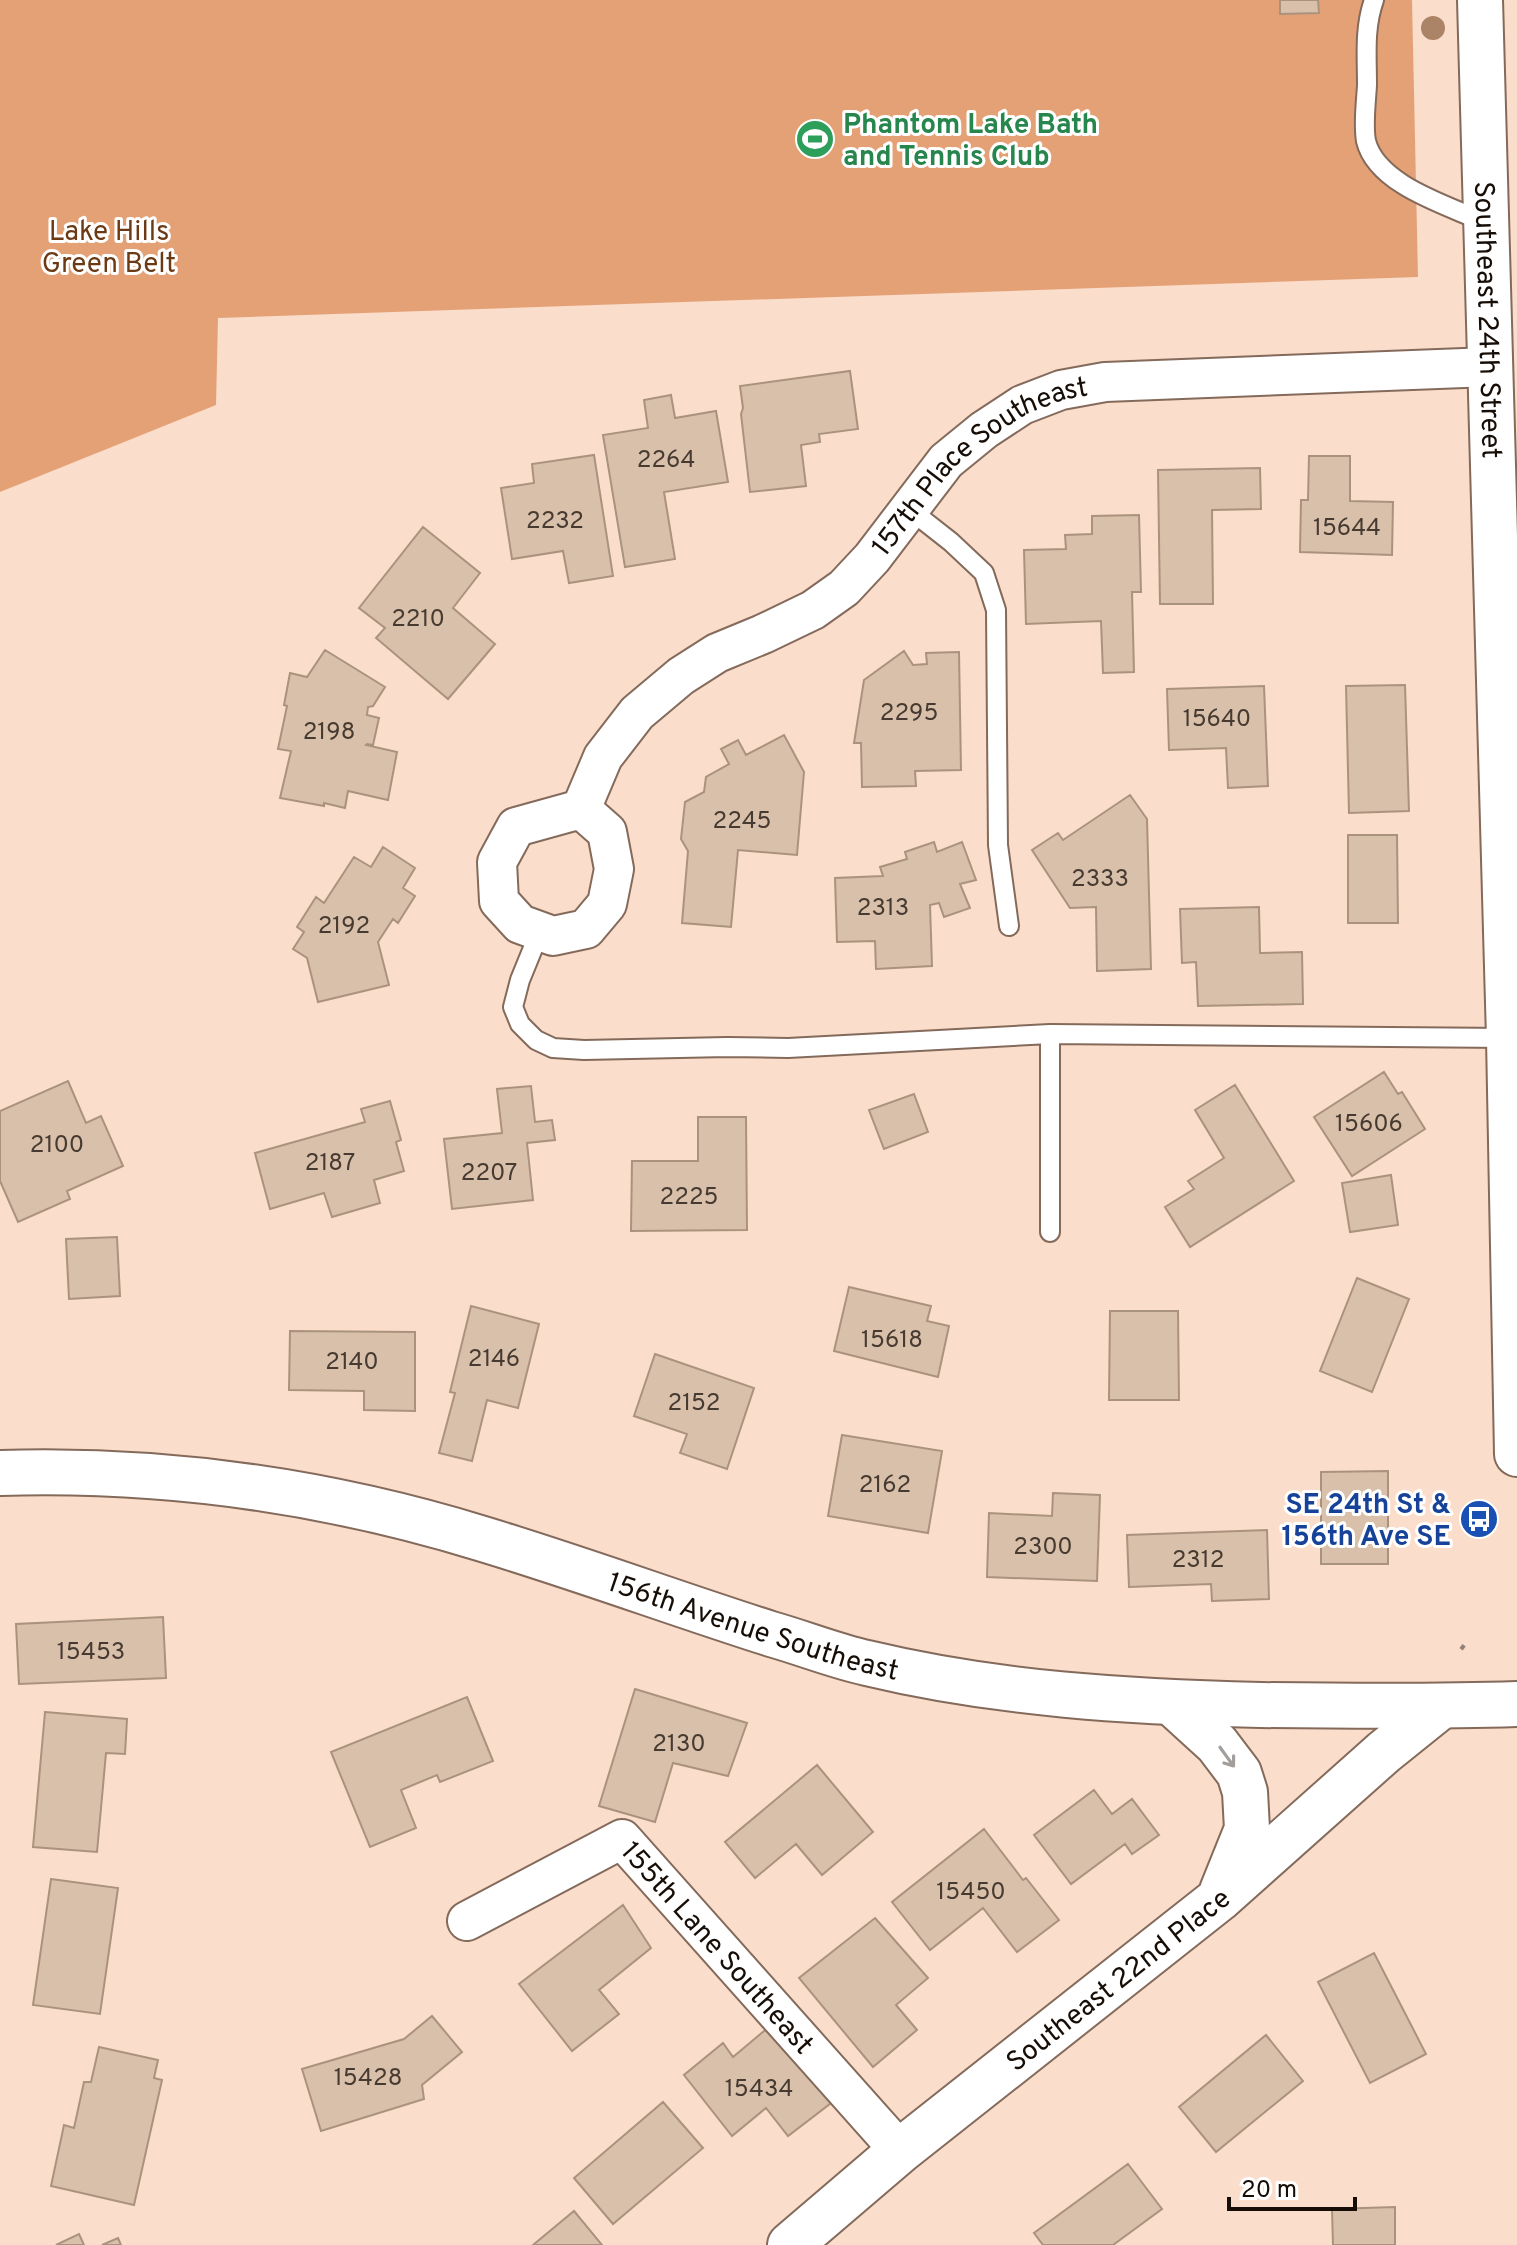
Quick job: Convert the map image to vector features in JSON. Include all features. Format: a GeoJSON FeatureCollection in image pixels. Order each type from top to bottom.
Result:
{"type":"FeatureCollection","features":[{"type":"Feature","properties":{"kind":"street","name":"Southeast 24th Street"},"geometry":{"type":"LineString","coordinates":[[1480,0],[1509,1038],[1517,1454]]}},
{"type":"Feature","properties":{"kind":"street","name":"157th Place Southeast"},"geometry":{"type":"LineString","coordinates":[[581,809],[603,757],[637,713],[681,676],[717,653],[813,610],[844,588],[872,558],[946,461],[984,430],[1022,405],[1061,390],[1105,382],[1490,367]]}},
{"type":"Feature","properties":{"kind":"street"},"geometry":{"type":"LineString","coordinates":[[581,809],[607,832],[614,869],[607,904],[586,929],[553,936],[520,924],[499,901],[497,862],[516,827],[581,809]]}},
{"type":"Feature","properties":{"kind":"street","name":"156th Avenue Southeast"},"geometry":{"type":"LineString","coordinates":[[0,1473],[158,1475],[257,1488],[380,1510],[482,1538],[866,1663],[999,1689],[1172,1703],[1440,1707],[1517,1704]]}},
{"type":"Feature","properties":{"kind":"street"},"geometry":{"type":"LineString","coordinates":[[1172,1703],[1217,1744],[1239,1773],[1245,1792],[1247,1829],[1219,1899]]}},
{"type":"Feature","properties":{"kind":"street","name":"Southeast 22nd Place"},"geometry":{"type":"LineString","coordinates":[[790,2245],[900,2151],[1219,1899],[1384,1752],[1440,1707]]}},
{"type":"Feature","properties":{"kind":"street","name":"155th Lane Southeast"},"geometry":{"type":"LineString","coordinates":[[467,1921],[622,1839],[900,2151]]}},
{"type":"Feature","properties":{"kind":"lane"},"geometry":{"type":"LineString","coordinates":[[1374,0],[1367,19],[1366,139],[1374,160],[1385,173],[1411,189],[1487,223]]}},
{"type":"Feature","properties":{"kind":"lane"},"geometry":{"type":"LineString","coordinates":[[909,509],[984,573],[996,610],[998,845],[1009,926]]}},
{"type":"Feature","properties":{"kind":"lane"},"geometry":{"type":"LineString","coordinates":[[540,931],[520,980],[513,1007],[520,1024],[536,1040],[553,1048],[788,1048],[1050,1034],[1509,1038]]}},
{"type":"Feature","properties":{"kind":"lane"},"geometry":{"type":"LineString","coordinates":[[1050,1034],[1050,1232]]}},
{"type":"Feature","properties":{"kind":"green space","name":"Phantom Lake Bath and Tennis Club"},"geometry":{"type":"Polygon","coordinates":[[[0,0],[1412,0],[1418,277],[218,318],[216,405],[0,492],[0,0]]]}},
{"type":"Feature","properties":{"kind":"building"},"geometry":{"type":"Polygon","coordinates":[[[1280,0],[1318,0],[1319,13],[1280,14],[1280,0]]]}},
{"type":"Feature","properties":{"kind":"building"},"geometry":{"type":"Polygon","coordinates":[[[850,371],[858,429],[819,434],[820,442],[801,445],[806,486],[750,492],[740,386],[850,371]]]}},
{"type":"Feature","properties":{"kind":"building"},"geometry":{"type":"Polygon","coordinates":[[[671,395],[675,418],[716,411],[728,482],[664,492],[675,559],[625,567],[603,435],[648,428],[644,400],[671,395]]]}},
{"type":"Feature","properties":{"kind":"building"},"geometry":{"type":"Polygon","coordinates":[[[594,455],[613,576],[569,583],[563,551],[512,559],[501,488],[534,483],[532,464],[594,455]]]}},
{"type":"Feature","properties":{"kind":"building"},"geometry":{"type":"Polygon","coordinates":[[[1309,456],[1350,456],[1350,501],[1393,502],[1392,555],[1300,552],[1301,500],[1308,500],[1309,456]]]}},
{"type":"Feature","properties":{"kind":"building"},"geometry":{"type":"Polygon","coordinates":[[[1260,468],[1261,509],[1212,510],[1213,604],[1160,604],[1158,470],[1260,468]]]}},
{"type":"Feature","properties":{"kind":"building"},"geometry":{"type":"Polygon","coordinates":[[[1139,515],[1141,592],[1132,592],[1134,672],[1103,673],[1101,621],[1026,624],[1024,550],[1066,549],[1065,535],[1092,534],[1092,516],[1139,515]]]}},
{"type":"Feature","properties":{"kind":"building"},"geometry":{"type":"Polygon","coordinates":[[[423,527],[480,573],[453,608],[495,644],[448,699],[376,638],[385,628],[359,608],[423,527]]]}},
{"type":"Feature","properties":{"kind":"building"},"geometry":{"type":"Polygon","coordinates":[[[325,650],[385,687],[373,706],[368,707],[367,715],[379,718],[373,745],[366,745],[397,752],[388,800],[348,791],[345,808],[280,798],[291,751],[278,749],[290,673],[307,677],[325,650]]]}},
{"type":"Feature","properties":{"kind":"building"},"geometry":{"type":"Polygon","coordinates":[[[904,651],[913,665],[927,664],[926,653],[959,652],[961,770],[915,771],[916,786],[862,787],[861,743],[854,743],[864,680],[904,651]]]}},
{"type":"Feature","properties":{"kind":"building"},"geometry":{"type":"Polygon","coordinates":[[[1405,685],[1409,811],[1349,813],[1346,686],[1405,685]]]}},
{"type":"Feature","properties":{"kind":"building"},"geometry":{"type":"Polygon","coordinates":[[[1264,686],[1268,786],[1228,788],[1226,748],[1169,750],[1167,689],[1264,686]]]}},
{"type":"Feature","properties":{"kind":"building"},"geometry":{"type":"Polygon","coordinates":[[[784,735],[804,772],[797,855],[738,850],[731,927],[682,923],[688,851],[681,839],[685,802],[704,792],[706,777],[729,764],[721,749],[738,740],[746,755],[784,735]]]}},
{"type":"Feature","properties":{"kind":"building"},"geometry":{"type":"Polygon","coordinates":[[[1130,795],[1147,819],[1151,969],[1097,971],[1096,907],[1070,908],[1032,850],[1058,833],[1063,840],[1130,795]]]}},
{"type":"Feature","properties":{"kind":"building"},"geometry":{"type":"Polygon","coordinates":[[[1348,835],[1397,835],[1398,923],[1348,923],[1348,835]]]}},
{"type":"Feature","properties":{"kind":"building"},"geometry":{"type":"Polygon","coordinates":[[[934,842],[937,852],[962,842],[976,880],[960,884],[970,908],[944,917],[939,903],[930,905],[932,966],[876,969],[875,941],[837,942],[835,878],[883,876],[880,867],[907,859],[905,852],[934,842]]]}},
{"type":"Feature","properties":{"kind":"building"},"geometry":{"type":"Polygon","coordinates":[[[383,847],[415,868],[403,888],[415,896],[398,923],[393,919],[378,942],[389,985],[318,1002],[307,958],[293,949],[304,932],[297,927],[316,897],[324,903],[354,857],[371,867],[383,847]]]}},
{"type":"Feature","properties":{"kind":"building"},"geometry":{"type":"Polygon","coordinates":[[[1259,907],[1260,953],[1302,952],[1303,1004],[1198,1006],[1196,962],[1182,963],[1180,909],[1259,907]]]}},
{"type":"Feature","properties":{"kind":"building"},"geometry":{"type":"Polygon","coordinates":[[[1384,1072],[1398,1094],[1402,1092],[1425,1129],[1352,1176],[1314,1117],[1384,1072]]]}},
{"type":"Feature","properties":{"kind":"building"},"geometry":{"type":"Polygon","coordinates":[[[68,1081],[86,1123],[101,1116],[123,1166],[67,1191],[70,1199],[18,1222],[0,1181],[0,1111],[68,1081]]]}},
{"type":"Feature","properties":{"kind":"building"},"geometry":{"type":"Polygon","coordinates":[[[1235,1085],[1294,1181],[1190,1247],[1165,1207],[1194,1189],[1188,1181],[1224,1158],[1195,1110],[1235,1085]]]}},
{"type":"Feature","properties":{"kind":"building"},"geometry":{"type":"Polygon","coordinates":[[[531,1086],[535,1122],[552,1120],[555,1140],[527,1143],[533,1200],[452,1209],[444,1139],[502,1133],[497,1089],[531,1086]]]}},
{"type":"Feature","properties":{"kind":"building"},"geometry":{"type":"Polygon","coordinates":[[[914,1094],[928,1132],[884,1149],[869,1110],[914,1094]]]}},
{"type":"Feature","properties":{"kind":"building"},"geometry":{"type":"Polygon","coordinates":[[[390,1101],[401,1140],[396,1142],[404,1171],[374,1180],[380,1203],[332,1217],[324,1193],[270,1209],[255,1153],[365,1122],[361,1109],[390,1101]]]}},
{"type":"Feature","properties":{"kind":"building"},"geometry":{"type":"Polygon","coordinates":[[[698,1117],[746,1117],[747,1230],[631,1231],[632,1161],[698,1161],[698,1117]]]}},
{"type":"Feature","properties":{"kind":"building"},"geometry":{"type":"Polygon","coordinates":[[[1391,1175],[1398,1225],[1350,1232],[1342,1183],[1391,1175]]]}},
{"type":"Feature","properties":{"kind":"building"},"geometry":{"type":"Polygon","coordinates":[[[117,1237],[120,1296],[69,1299],[66,1239],[117,1237]]]}},
{"type":"Feature","properties":{"kind":"building"},"geometry":{"type":"Polygon","coordinates":[[[1357,1278],[1409,1299],[1372,1392],[1320,1371],[1357,1278]]]}},
{"type":"Feature","properties":{"kind":"building"},"geometry":{"type":"Polygon","coordinates":[[[849,1287],[931,1306],[927,1321],[949,1326],[938,1377],[834,1351],[849,1287]]]}},
{"type":"Feature","properties":{"kind":"building"},"geometry":{"type":"Polygon","coordinates":[[[471,1306],[539,1324],[518,1408],[487,1400],[472,1461],[439,1453],[455,1393],[450,1392],[471,1306]]]}},
{"type":"Feature","properties":{"kind":"building"},"geometry":{"type":"Polygon","coordinates":[[[1110,1311],[1178,1311],[1179,1400],[1109,1400],[1110,1311]]]}},
{"type":"Feature","properties":{"kind":"building"},"geometry":{"type":"Polygon","coordinates":[[[290,1331],[415,1332],[415,1411],[364,1410],[364,1391],[289,1390],[290,1331]]]}},
{"type":"Feature","properties":{"kind":"building"},"geometry":{"type":"Polygon","coordinates":[[[655,1354],[754,1388],[727,1469],[680,1453],[687,1434],[634,1416],[655,1354]]]}},
{"type":"Feature","properties":{"kind":"building"},"geometry":{"type":"Polygon","coordinates":[[[842,1435],[942,1451],[928,1533],[828,1516],[842,1435]]]}},
{"type":"Feature","properties":{"kind":"building"},"geometry":{"type":"Polygon","coordinates":[[[1388,1471],[1388,1564],[1321,1564],[1321,1472],[1388,1471]]]}},
{"type":"Feature","properties":{"kind":"building"},"geometry":{"type":"Polygon","coordinates":[[[1053,1493],[1100,1495],[1097,1581],[987,1577],[989,1513],[1052,1516],[1053,1493]]]}},
{"type":"Feature","properties":{"kind":"building"},"geometry":{"type":"Polygon","coordinates":[[[1267,1530],[1269,1599],[1212,1601],[1211,1584],[1129,1587],[1127,1535],[1267,1530]]]}},
{"type":"Feature","properties":{"kind":"building"},"geometry":{"type":"Polygon","coordinates":[[[163,1617],[166,1678],[19,1684],[16,1624],[163,1617]]]}},
{"type":"Feature","properties":{"kind":"building"},"geometry":{"type":"Polygon","coordinates":[[[635,1689],[747,1723],[728,1776],[673,1763],[655,1822],[599,1806],[635,1689]]]}},
{"type":"Feature","properties":{"kind":"building"},"geometry":{"type":"Polygon","coordinates":[[[467,1697],[493,1761],[440,1782],[437,1775],[401,1790],[416,1828],[370,1847],[331,1752],[467,1697]]]}},
{"type":"Feature","properties":{"kind":"building"},"geometry":{"type":"Polygon","coordinates":[[[45,1712],[127,1719],[125,1754],[106,1753],[97,1852],[33,1847],[45,1712]]]}},
{"type":"Feature","properties":{"kind":"building"},"geometry":{"type":"Polygon","coordinates":[[[817,1765],[873,1832],[822,1875],[796,1844],[755,1878],[725,1842],[817,1765]]]}},
{"type":"Feature","properties":{"kind":"building"},"geometry":{"type":"Polygon","coordinates":[[[1094,1790],[1112,1814],[1132,1799],[1159,1835],[1132,1854],[1125,1844],[1071,1884],[1034,1835],[1094,1790]]]}},
{"type":"Feature","properties":{"kind":"building"},"geometry":{"type":"Polygon","coordinates":[[[984,1829],[1059,1920],[1017,1952],[983,1908],[930,1950],[892,1902],[984,1829]]]}},
{"type":"Feature","properties":{"kind":"building"},"geometry":{"type":"Polygon","coordinates":[[[51,1879],[118,1888],[100,2014],[33,2005],[51,1879]]]}},
{"type":"Feature","properties":{"kind":"building"},"geometry":{"type":"Polygon","coordinates":[[[623,1905],[651,1948],[599,1990],[619,2014],[572,2051],[519,1984],[623,1905]]]}},
{"type":"Feature","properties":{"kind":"building"},"geometry":{"type":"Polygon","coordinates":[[[875,1918],[928,1978],[896,2005],[917,2030],[873,2067],[799,1978],[875,1918]]]}},
{"type":"Feature","properties":{"kind":"building"},"geometry":{"type":"Polygon","coordinates":[[[1374,1953],[1426,2054],[1370,2083],[1318,1982],[1374,1953]]]}},
{"type":"Feature","properties":{"kind":"building"},"geometry":{"type":"Polygon","coordinates":[[[432,2016],[462,2052],[422,2085],[424,2099],[321,2131],[302,2069],[404,2039],[432,2016]]]}},
{"type":"Feature","properties":{"kind":"building"},"geometry":{"type":"Polygon","coordinates":[[[770,2026],[835,2100],[788,2136],[766,2108],[732,2136],[684,2075],[723,2043],[733,2057],[770,2026]]]}},
{"type":"Feature","properties":{"kind":"building"},"geometry":{"type":"Polygon","coordinates":[[[1266,2035],[1303,2081],[1216,2152],[1179,2107],[1266,2035]]]}},
{"type":"Feature","properties":{"kind":"building"},"geometry":{"type":"Polygon","coordinates":[[[99,2047],[158,2060],[154,2078],[162,2080],[134,2205],[51,2186],[64,2125],[74,2128],[84,2082],[91,2082],[99,2047]]]}},
{"type":"Feature","properties":{"kind":"building"},"geometry":{"type":"Polygon","coordinates":[[[663,2102],[703,2148],[613,2224],[574,2178],[663,2102]]]}},
{"type":"Feature","properties":{"kind":"building"},"geometry":{"type":"Polygon","coordinates":[[[1128,2164],[1162,2209],[1113,2245],[1043,2245],[1034,2233],[1128,2164]]]}},
{"type":"Feature","properties":{"kind":"building"},"geometry":{"type":"Polygon","coordinates":[[[1395,2207],[1395,2245],[1333,2245],[1332,2209],[1395,2207]]]}},
{"type":"Feature","properties":{"kind":"building"},"geometry":{"type":"Polygon","coordinates":[[[574,2211],[602,2245],[533,2245],[574,2211]]]}},
{"type":"Feature","properties":{"kind":"building"},"geometry":{"type":"Polygon","coordinates":[[[79,2234],[84,2245],[56,2245],[79,2234]]]}},
{"type":"Feature","properties":{"kind":"building"},"geometry":{"type":"Polygon","coordinates":[[[118,2238],[121,2245],[102,2245],[118,2238]]]}},
{"type":"Feature","properties":{"kind":"place","name":"Phantom Lake Bath and Tennis Club"},"geometry":{"type":"Point","coordinates":[815,139]}},
{"type":"Feature","properties":{"kind":"place","name":"SE 24th St & 156th Ave SE"},"geometry":{"type":"Point","coordinates":[1479,1519]}},
{"type":"Feature","properties":{"kind":"park label","name":"Lake Hills Green Belt"},"geometry":{"type":"Point","coordinates":[109,246]}}]}
